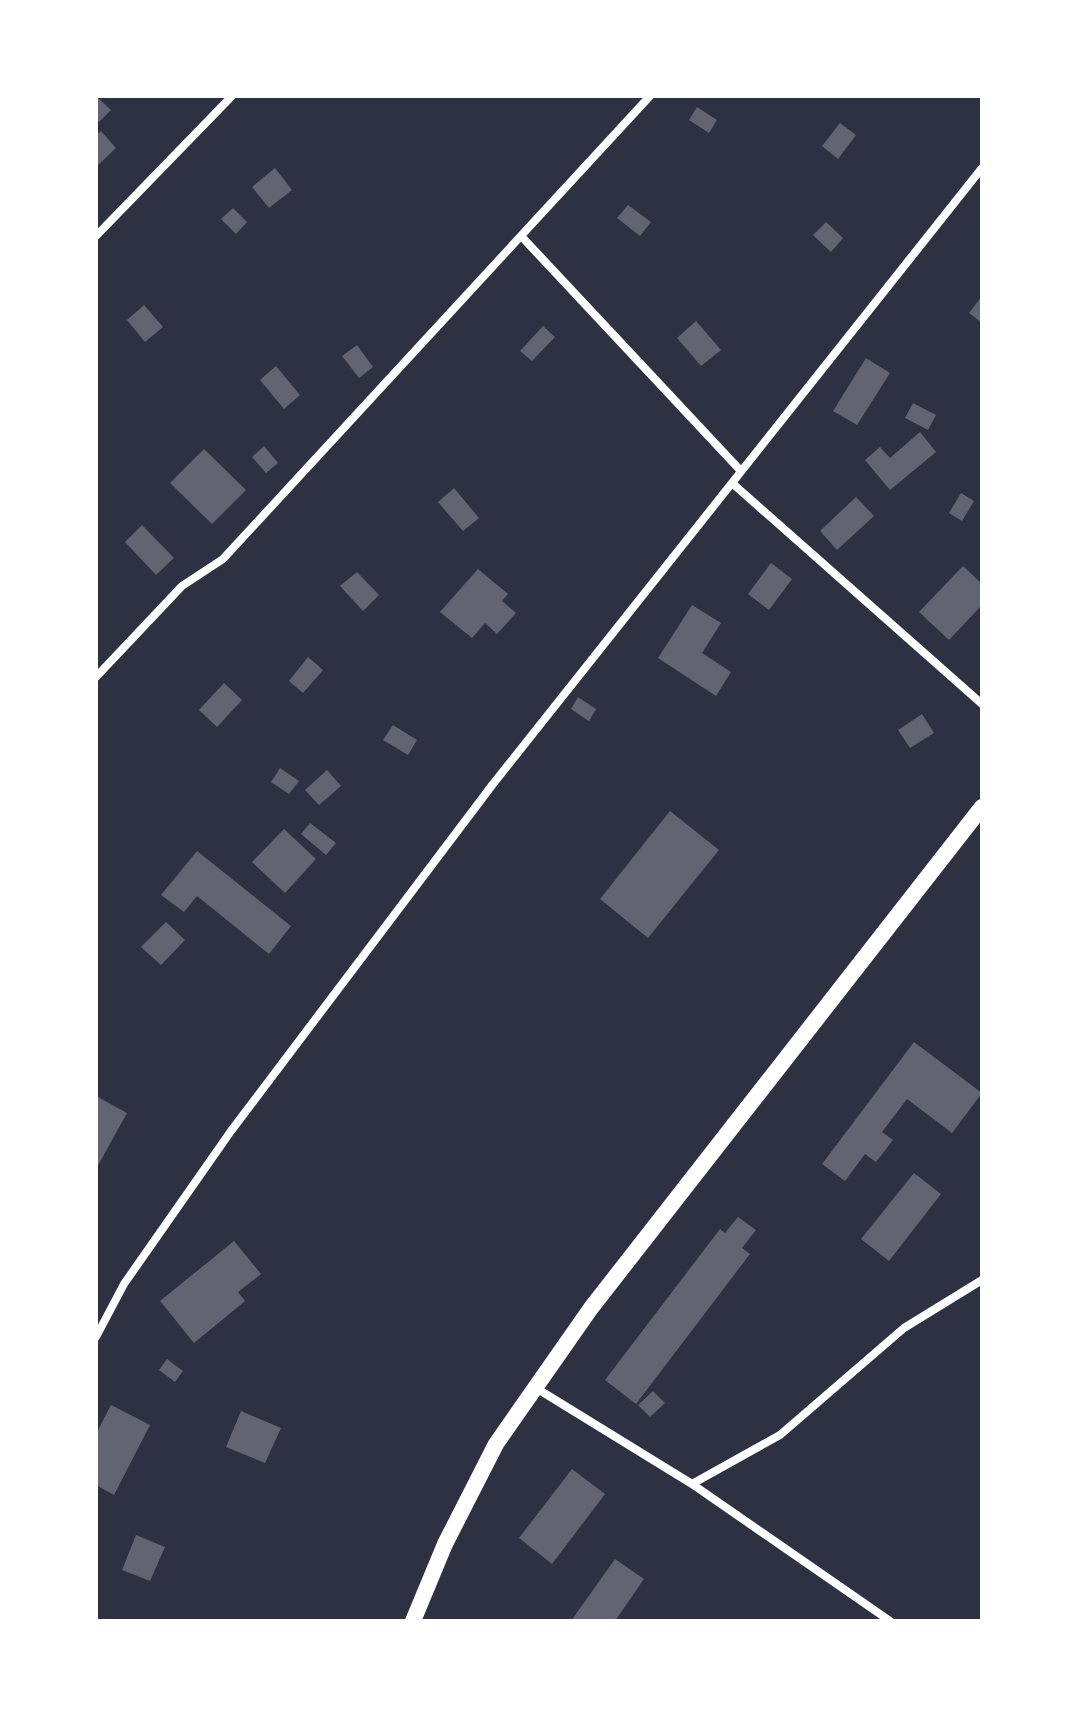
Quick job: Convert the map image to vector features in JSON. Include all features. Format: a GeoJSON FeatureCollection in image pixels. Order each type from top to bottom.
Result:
{"type":"FeatureCollection","features":[{"type":"Feature","properties":{"kind":"main road"},"geometry":{"type":"LineString","coordinates":[[413,1621],[445,1544],[496,1444],[535,1388],[591,1308],[982,807]]}},
{"type":"Feature","properties":{"kind":"street"},"geometry":{"type":"LineString","coordinates":[[96,236],[232,96]]}},
{"type":"Feature","properties":{"kind":"street"},"geometry":{"type":"LineString","coordinates":[[96,677],[182,586],[223,559],[650,96]]}},
{"type":"Feature","properties":{"kind":"street"},"geometry":{"type":"LineString","coordinates":[[96,1337],[124,1284],[231,1131],[493,784],[982,168]]}},
{"type":"Feature","properties":{"kind":"street"},"geometry":{"type":"LineString","coordinates":[[522,237],[741,471]]}},
{"type":"Feature","properties":{"kind":"street"},"geometry":{"type":"LineString","coordinates":[[732,483],[982,704]]}},
{"type":"Feature","properties":{"kind":"street"},"geometry":{"type":"LineString","coordinates":[[692,1484],[780,1435],[904,1328],[982,1280]]}},
{"type":"Feature","properties":{"kind":"street"},"geometry":{"type":"LineString","coordinates":[[535,1388],[692,1484],[890,1621]]}},
{"type":"Feature","properties":{"kind":"building"},"geometry":{"type":"Polygon","coordinates":[[[96,96],[111,110],[99,122],[96,118],[96,96]]]}},
{"type":"Feature","properties":{"kind":"building"},"geometry":{"type":"Polygon","coordinates":[[[697,107],[717,120],[709,133],[689,120],[697,107]]]}},
{"type":"Feature","properties":{"kind":"building"},"geometry":{"type":"Polygon","coordinates":[[[840,123],[856,135],[838,159],[822,146],[840,123]]]}},
{"type":"Feature","properties":{"kind":"building"},"geometry":{"type":"Polygon","coordinates":[[[101,131],[116,148],[96,167],[96,135],[101,131]]]}},
{"type":"Feature","properties":{"kind":"building"},"geometry":{"type":"Polygon","coordinates":[[[275,168],[292,190],[269,208],[252,187],[275,168]]]}},
{"type":"Feature","properties":{"kind":"building"},"geometry":{"type":"Polygon","coordinates":[[[628,205],[651,222],[640,236],[617,218],[628,205]]]}},
{"type":"Feature","properties":{"kind":"building"},"geometry":{"type":"Polygon","coordinates":[[[233,208],[247,222],[236,234],[221,219],[233,208]]]}},
{"type":"Feature","properties":{"kind":"building"},"geometry":{"type":"Polygon","coordinates":[[[826,222],[843,238],[831,252],[813,235],[826,222]]]}},
{"type":"Feature","properties":{"kind":"building"},"geometry":{"type":"Polygon","coordinates":[[[982,296],[982,323],[969,313],[982,296]]]}},
{"type":"Feature","properties":{"kind":"building"},"geometry":{"type":"Polygon","coordinates":[[[144,305],[163,327],[145,342],[127,320],[144,305]]]}},
{"type":"Feature","properties":{"kind":"building"},"geometry":{"type":"Polygon","coordinates":[[[696,321],[721,350],[701,366],[677,338],[696,321]]]}},
{"type":"Feature","properties":{"kind":"building"},"geometry":{"type":"Polygon","coordinates":[[[543,326],[555,337],[532,361],[520,351],[543,326]]]}},
{"type":"Feature","properties":{"kind":"building"},"geometry":{"type":"Polygon","coordinates":[[[357,345],[373,367],[359,378],[342,356],[357,345]]]}},
{"type":"Feature","properties":{"kind":"building"},"geometry":{"type":"Polygon","coordinates":[[[866,358],[890,373],[857,425],[833,411],[866,358]]]}},
{"type":"Feature","properties":{"kind":"building"},"geometry":{"type":"Polygon","coordinates":[[[276,366],[300,395],[284,409],[260,380],[276,366]]]}},
{"type":"Feature","properties":{"kind":"building"},"geometry":{"type":"Polygon","coordinates":[[[913,403],[936,415],[928,430],[905,418],[913,403]]]}},
{"type":"Feature","properties":{"kind":"building"},"geometry":{"type":"Polygon","coordinates":[[[920,432],[936,452],[890,490],[865,460],[880,447],[890,458],[920,432]]]}},
{"type":"Feature","properties":{"kind":"building"},"geometry":{"type":"Polygon","coordinates":[[[264,446],[278,463],[266,473],[252,457],[264,446]]]}},
{"type":"Feature","properties":{"kind":"building"},"geometry":{"type":"Polygon","coordinates":[[[204,449],[246,490],[212,524],[170,483],[204,449]]]}},
{"type":"Feature","properties":{"kind":"building"},"geometry":{"type":"Polygon","coordinates":[[[454,488],[479,518],[463,531],[438,502],[454,488]]]}},
{"type":"Feature","properties":{"kind":"building"},"geometry":{"type":"Polygon","coordinates":[[[961,493],[974,501],[962,521],[949,513],[961,493]]]}},
{"type":"Feature","properties":{"kind":"building"},"geometry":{"type":"Polygon","coordinates":[[[856,497],[874,516],[837,550],[820,531],[856,497]]]}},
{"type":"Feature","properties":{"kind":"building"},"geometry":{"type":"Polygon","coordinates":[[[142,525],[174,558],[156,575],[125,542],[142,525]]]}},
{"type":"Feature","properties":{"kind":"building"},"geometry":{"type":"Polygon","coordinates":[[[771,563],[792,579],[769,610],[748,594],[771,563]]]}},
{"type":"Feature","properties":{"kind":"building"},"geometry":{"type":"Polygon","coordinates":[[[963,566],[982,584],[982,605],[949,640],[919,612],[963,566]]]}},
{"type":"Feature","properties":{"kind":"building"},"geometry":{"type":"Polygon","coordinates":[[[478,569],[508,594],[502,601],[516,613],[497,634],[485,623],[472,638],[440,612],[478,569]]]}},
{"type":"Feature","properties":{"kind":"building"},"geometry":{"type":"Polygon","coordinates":[[[357,572],[379,595],[363,611],[340,586],[357,572]]]}},
{"type":"Feature","properties":{"kind":"building"},"geometry":{"type":"Polygon","coordinates":[[[692,605],[721,623],[702,653],[731,672],[716,696],[658,658],[692,605]]]}},
{"type":"Feature","properties":{"kind":"building"},"geometry":{"type":"Polygon","coordinates":[[[308,657],[323,670],[303,693],[289,681],[308,657]]]}},
{"type":"Feature","properties":{"kind":"building"},"geometry":{"type":"Polygon","coordinates":[[[224,683],[242,700],[217,727],[199,710],[224,683]]]}},
{"type":"Feature","properties":{"kind":"building"},"geometry":{"type":"Polygon","coordinates":[[[578,697],[596,709],[589,721],[571,709],[578,697]]]}},
{"type":"Feature","properties":{"kind":"building"},"geometry":{"type":"Polygon","coordinates":[[[922,714],[934,733],[910,748],[898,730],[922,714]]]}},
{"type":"Feature","properties":{"kind":"building"},"geometry":{"type":"Polygon","coordinates":[[[393,725],[417,740],[408,755],[383,740],[393,725]]]}},
{"type":"Feature","properties":{"kind":"building"},"geometry":{"type":"Polygon","coordinates":[[[280,768],[299,781],[289,794],[271,782],[280,768]]]}},
{"type":"Feature","properties":{"kind":"building"},"geometry":{"type":"Polygon","coordinates":[[[327,770],[341,786],[319,805],[305,790],[327,770]]]}},
{"type":"Feature","properties":{"kind":"building"},"geometry":{"type":"Polygon","coordinates":[[[670,811],[719,850],[648,938],[600,899],[670,811]]]}},
{"type":"Feature","properties":{"kind":"building"},"geometry":{"type":"Polygon","coordinates":[[[310,823],[336,843],[326,855],[301,834],[310,823]]]}},
{"type":"Feature","properties":{"kind":"building"},"geometry":{"type":"Polygon","coordinates":[[[284,829],[316,859],[285,893],[252,862],[284,829]]]}},
{"type":"Feature","properties":{"kind":"building"},"geometry":{"type":"Polygon","coordinates":[[[197,851],[291,926],[269,954],[197,896],[184,912],[161,895],[197,851]]]}},
{"type":"Feature","properties":{"kind":"building"},"geometry":{"type":"Polygon","coordinates":[[[166,922],[185,940],[161,965],[141,947],[166,922]]]}},
{"type":"Feature","properties":{"kind":"building"},"geometry":{"type":"Polygon","coordinates":[[[914,1042],[982,1093],[952,1133],[907,1099],[882,1132],[893,1140],[876,1162],[865,1154],[845,1181],[822,1164],[914,1042]]]}},
{"type":"Feature","properties":{"kind":"building"},"geometry":{"type":"Polygon","coordinates":[[[96,1096],[127,1113],[96,1169],[96,1096]]]}},
{"type":"Feature","properties":{"kind":"building"},"geometry":{"type":"Polygon","coordinates":[[[914,1173],[941,1194],[889,1261],[861,1239],[914,1173]]]}},
{"type":"Feature","properties":{"kind":"building"},"geometry":{"type":"Polygon","coordinates":[[[738,1217],[756,1230],[742,1248],[750,1254],[636,1404],[605,1380],[720,1229],[725,1233],[738,1217]]]}},
{"type":"Feature","properties":{"kind":"building"},"geometry":{"type":"Polygon","coordinates":[[[234,1241],[261,1274],[238,1292],[245,1301],[194,1343],[160,1301],[234,1241]]]}},
{"type":"Feature","properties":{"kind":"building"},"geometry":{"type":"Polygon","coordinates":[[[167,1359],[183,1371],[175,1382],[159,1370],[167,1359]]]}},
{"type":"Feature","properties":{"kind":"building"},"geometry":{"type":"Polygon","coordinates":[[[653,1391],[665,1403],[650,1417],[638,1405],[653,1391]]]}},
{"type":"Feature","properties":{"kind":"building"},"geometry":{"type":"Polygon","coordinates":[[[111,1405],[150,1425],[114,1495],[96,1485],[96,1434],[111,1405]]]}},
{"type":"Feature","properties":{"kind":"building"},"geometry":{"type":"Polygon","coordinates":[[[241,1411],[281,1428],[265,1463],[226,1447],[241,1411]]]}},
{"type":"Feature","properties":{"kind":"building"},"geometry":{"type":"Polygon","coordinates":[[[572,1469],[605,1494],[552,1564],[519,1538],[572,1469]]]}},
{"type":"Feature","properties":{"kind":"building"},"geometry":{"type":"Polygon","coordinates":[[[136,1535],[165,1547],[150,1581],[122,1570],[136,1535]]]}},
{"type":"Feature","properties":{"kind":"building"},"geometry":{"type":"Polygon","coordinates":[[[615,1559],[644,1579],[615,1621],[571,1621],[615,1559]]]}}]}
